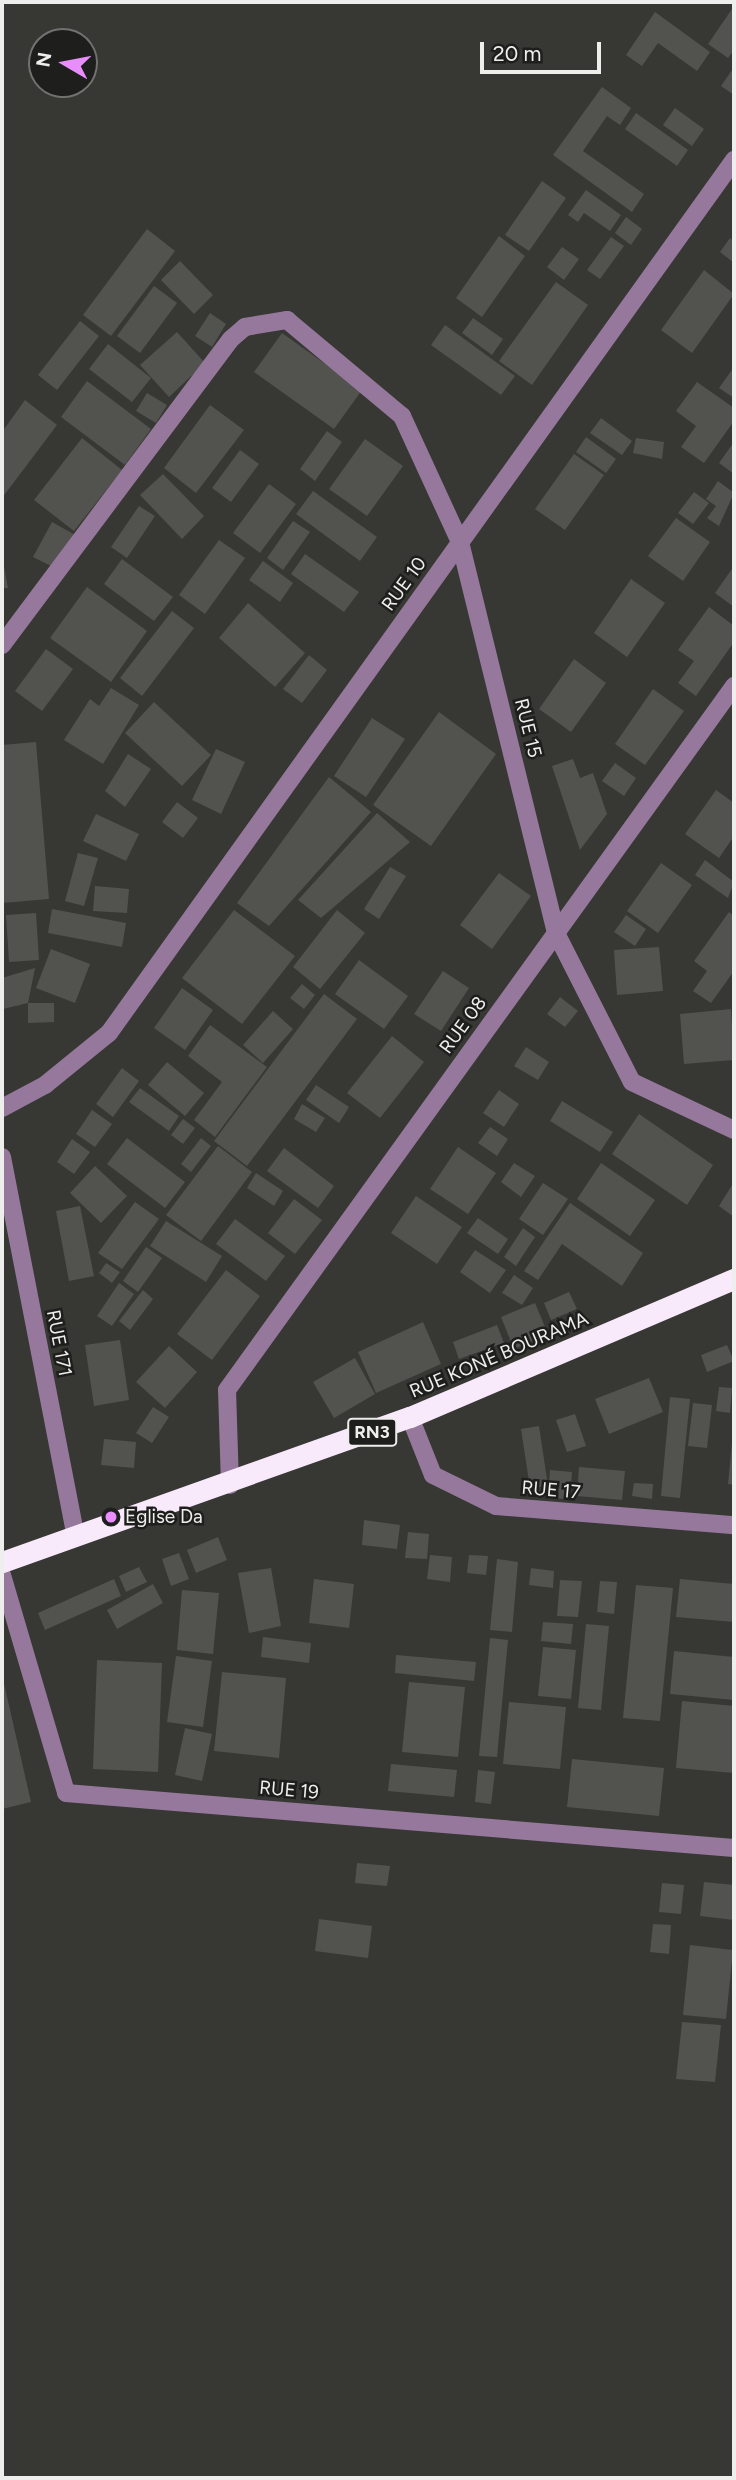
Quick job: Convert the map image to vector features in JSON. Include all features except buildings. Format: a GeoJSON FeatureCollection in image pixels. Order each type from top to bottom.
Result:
{"type":"FeatureCollection","features":[{"type":"Feature","properties":{"kind":"highway","name":"RUE KONÉ BOURAMA"},"geometry":{"type":"LineString","coordinates":[[2,1562],[230,1485],[410,1418],[734,1279]]}},
{"type":"Feature","properties":{"kind":"street","name":"RUE 10"},"geometry":{"type":"LineString","coordinates":[[2,1108],[45,1085],[109,1033],[734,160]]}},
{"type":"Feature","properties":{"kind":"street","name":"RUE 15"},"geometry":{"type":"LineString","coordinates":[[2,645],[231,340],[245,327],[287,320],[402,415],[460,542],[556,933],[632,1082],[734,1130]]}},
{"type":"Feature","properties":{"kind":"street","name":"RUE 08"},"geometry":{"type":"LineString","coordinates":[[230,1485],[227,1390],[734,686]]}},
{"type":"Feature","properties":{"kind":"street","name":"RUE 171"},"geometry":{"type":"LineString","coordinates":[[2,1157],[76,1536]]}},
{"type":"Feature","properties":{"kind":"street","name":"RUE 17"},"geometry":{"type":"LineString","coordinates":[[410,1418],[433,1475],[496,1506],[734,1525]]}},
{"type":"Feature","properties":{"kind":"street","name":"RUE 19"},"geometry":{"type":"LineString","coordinates":[[2,1575],[66,1793],[734,1848]]}},
{"type":"Feature","properties":{"kind":"place","name":"Eglise Da"},"geometry":{"type":"Point","coordinates":[111,1517]}}]}
